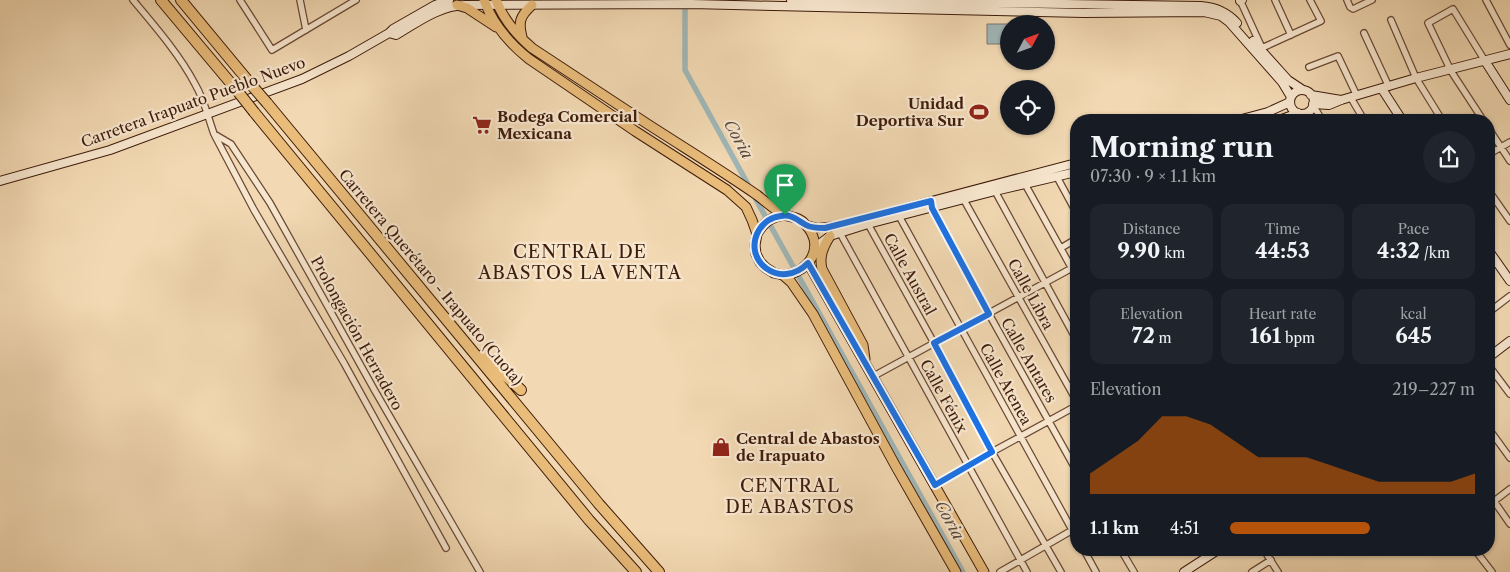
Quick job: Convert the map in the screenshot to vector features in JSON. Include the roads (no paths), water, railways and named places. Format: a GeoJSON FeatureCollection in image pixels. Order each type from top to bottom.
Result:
{"type":"FeatureCollection","features":[{"type":"Feature","properties":{"kind":"highway","name":"Carretera Querétaro - Irapuato (Cuota)"},"geometry":{"type":"LineString","coordinates":[[161,0],[589,520],[636,572]]}},
{"type":"Feature","properties":{"kind":"highway","name":"Carretera Querétaro - Irapuato (Cuota)"},"geometry":{"type":"LineString","coordinates":[[181,0],[442,315],[659,572]]}},
{"type":"Feature","properties":{"kind":"highway"},"geometry":{"type":"LineString","coordinates":[[442,315],[521,390]]}},
{"type":"Feature","properties":{"kind":"main road"},"geometry":{"type":"LineString","coordinates":[[453,2],[476,13],[499,30],[529,59],[635,131],[727,190],[746,208],[759,230]]}},
{"type":"Feature","properties":{"kind":"main road"},"geometry":{"type":"LineString","coordinates":[[485,2],[499,30]]}},
{"type":"Feature","properties":{"kind":"main road"},"geometry":{"type":"LineString","coordinates":[[497,2],[510,24],[532,48],[738,181],[780,216]]}},
{"type":"Feature","properties":{"kind":"main road"},"geometry":{"type":"LineString","coordinates":[[523,39],[520,22],[522,16],[532,5]]}},
{"type":"Feature","properties":{"kind":"main road"},"geometry":{"type":"LineString","coordinates":[[780,216],[797,218],[806,225],[811,232],[814,248],[812,256],[805,266],[787,274],[774,273],[766,268],[756,254],[755,245],[759,230],[768,220],[780,216]]}},
{"type":"Feature","properties":{"kind":"main road"},"geometry":{"type":"LineString","coordinates":[[830,236],[823,246],[820,262],[863,345],[866,366]]}},
{"type":"Feature","properties":{"kind":"main road"},"geometry":{"type":"LineString","coordinates":[[805,266],[866,366],[984,572]]}},
{"type":"Feature","properties":{"kind":"main road"},"geometry":{"type":"LineString","coordinates":[[787,274],[813,314],[956,572]]}},
{"type":"Feature","properties":{"kind":"street"},"geometry":{"type":"LineString","coordinates":[[133,0],[156,27],[195,82],[214,134],[254,210],[344,363],[446,548]]}},
{"type":"Feature","properties":{"kind":"street"},"geometry":{"type":"LineString","coordinates":[[240,0],[272,50],[356,0]]}},
{"type":"Feature","properties":{"kind":"street"},"geometry":{"type":"LineString","coordinates":[[300,0],[306,30]]}},
{"type":"Feature","properties":{"kind":"street"},"geometry":{"type":"LineString","coordinates":[[790,0],[986,5],[1084,12],[1195,12],[1217,6]]}},
{"type":"Feature","properties":{"kind":"street"},"geometry":{"type":"LineString","coordinates":[[1241,0],[1263,50]]}},
{"type":"Feature","properties":{"kind":"street"},"geometry":{"type":"LineString","coordinates":[[1276,0],[1291,35]]}},
{"type":"Feature","properties":{"kind":"street"},"geometry":{"type":"LineString","coordinates":[[1263,50],[1321,21],[1310,0]]}},
{"type":"Feature","properties":{"kind":"street"},"geometry":{"type":"LineString","coordinates":[[1347,0],[1351,8],[1372,0]]}},
{"type":"Feature","properties":{"kind":"street"},"geometry":{"type":"LineString","coordinates":[[1486,0],[1510,46]]}},
{"type":"Feature","properties":{"kind":"street","name":"Carretera Irapuato Pueblo Nuevo"},"geometry":{"type":"LineString","coordinates":[[0,181],[110,150],[302,79],[349,56],[389,33],[396,35],[453,2],[497,2],[532,5],[986,5]]}},
{"type":"Feature","properties":{"kind":"street"},"geometry":{"type":"LineString","coordinates":[[986,5],[1084,2],[1217,6],[1230,16],[1263,50],[1292,84],[1311,95],[1342,100]]}},
{"type":"Feature","properties":{"kind":"street"},"geometry":{"type":"LineString","coordinates":[[1217,6],[1282,82],[1291,100],[1293,109],[1298,113],[1307,112],[1313,105],[1334,104],[1416,78],[1510,54]]}},
{"type":"Feature","properties":{"kind":"street"},"geometry":{"type":"LineString","coordinates":[[1479,114],[1451,70],[1428,23],[1453,9],[1510,100]]}},
{"type":"Feature","properties":{"kind":"street"},"geometry":{"type":"LineString","coordinates":[[1391,20],[1416,78],[1438,114]]}},
{"type":"Feature","properties":{"kind":"street"},"geometry":{"type":"LineString","coordinates":[[1364,33],[1385,88],[1399,114]]}},
{"type":"Feature","properties":{"kind":"street"},"geometry":{"type":"LineString","coordinates":[[1309,67],[1338,56],[1361,114]]}},
{"type":"Feature","properties":{"kind":"street"},"geometry":{"type":"LineString","coordinates":[[1260,114],[1291,100],[1296,92],[1303,90]]}},
{"type":"Feature","properties":{"kind":"street"},"geometry":{"type":"LineString","coordinates":[[1311,95],[1313,105],[1318,114]]}},
{"type":"Feature","properties":{"kind":"street","name":"Prolongación Herradero"},"geometry":{"type":"LineString","coordinates":[[214,134],[232,144],[270,204],[480,572]]}},
{"type":"Feature","properties":{"kind":"street"},"geometry":{"type":"LineString","coordinates":[[1495,139],[1510,161]]}},
{"type":"Feature","properties":{"kind":"street"},"geometry":{"type":"LineString","coordinates":[[1495,150],[1510,142]]}},
{"type":"Feature","properties":{"kind":"street"},"geometry":{"type":"LineString","coordinates":[[814,248],[830,236],[840,232],[1070,164]]}},
{"type":"Feature","properties":{"kind":"street"},"geometry":{"type":"LineString","coordinates":[[806,225],[818,228],[837,226],[931,205],[964,200],[994,191],[1070,174]]}},
{"type":"Feature","properties":{"kind":"street"},"geometry":{"type":"LineString","coordinates":[[1058,177],[1070,200]]}},
{"type":"Feature","properties":{"kind":"street"},"geometry":{"type":"LineString","coordinates":[[1025,184],[1070,264]]}},
{"type":"Feature","properties":{"kind":"street"},"geometry":{"type":"LineString","coordinates":[[994,191],[1070,327]]}},
{"type":"Feature","properties":{"kind":"street","name":"Calle Libra"},"geometry":{"type":"LineString","coordinates":[[964,200],[1070,390]]}},
{"type":"Feature","properties":{"kind":"street"},"geometry":{"type":"LineString","coordinates":[[1495,200],[1510,222]]}},
{"type":"Feature","properties":{"kind":"street","name":"Calle Antares"},"geometry":{"type":"LineString","coordinates":[[931,205],[1070,459]]}},
{"type":"Feature","properties":{"kind":"street","name":"Calle Atenea"},"geometry":{"type":"LineString","coordinates":[[898,216],[1070,522]]}},
{"type":"Feature","properties":{"kind":"street","name":"Calle Austral"},"geometry":{"type":"LineString","coordinates":[[868,224],[992,452],[1062,572]]}},
{"type":"Feature","properties":{"kind":"street","name":"Calle Fénix"},"geometry":{"type":"LineString","coordinates":[[840,232],[1027,572]]}},
{"type":"Feature","properties":{"kind":"street"},"geometry":{"type":"LineString","coordinates":[[1061,248],[1070,243]]}},
{"type":"Feature","properties":{"kind":"street"},"geometry":{"type":"LineString","coordinates":[[1496,262],[1510,281]]}},
{"type":"Feature","properties":{"kind":"street"},"geometry":{"type":"LineString","coordinates":[[872,377],[1070,269]]}},
{"type":"Feature","properties":{"kind":"street"},"geometry":{"type":"LineString","coordinates":[[1495,307],[1510,296]]}},
{"type":"Feature","properties":{"kind":"street"},"geometry":{"type":"LineString","coordinates":[[1495,352],[1510,341]]}},
{"type":"Feature","properties":{"kind":"street"},"geometry":{"type":"LineString","coordinates":[[1495,374],[1510,394]]}},
{"type":"Feature","properties":{"kind":"street"},"geometry":{"type":"LineString","coordinates":[[935,485],[1070,410]]}},
{"type":"Feature","properties":{"kind":"street"},"geometry":{"type":"LineString","coordinates":[[1495,436],[1510,458]]}},
{"type":"Feature","properties":{"kind":"street"},"geometry":{"type":"LineString","coordinates":[[1504,449],[1510,445]]}},
{"type":"Feature","properties":{"kind":"street"},"geometry":{"type":"LineString","coordinates":[[1495,501],[1510,489]]}},
{"type":"Feature","properties":{"kind":"street"},"geometry":{"type":"LineString","coordinates":[[1495,508],[1510,524]]}},
{"type":"Feature","properties":{"kind":"street"},"geometry":{"type":"LineString","coordinates":[[1000,572],[1070,531]]}},
{"type":"Feature","properties":{"kind":"street"},"geometry":{"type":"LineString","coordinates":[[1087,556],[1096,572]]}},
{"type":"Feature","properties":{"kind":"street"},"geometry":{"type":"LineString","coordinates":[[1125,556],[1134,572]]}},
{"type":"Feature","properties":{"kind":"street"},"geometry":{"type":"LineString","coordinates":[[1184,572],[1193,569],[1210,556]]}},
{"type":"Feature","properties":{"kind":"street"},"geometry":{"type":"LineString","coordinates":[[1268,556],[1278,572]]}},
{"type":"Feature","properties":{"kind":"street"},"geometry":{"type":"LineString","coordinates":[[1480,556],[1492,572]]}},
{"type":"Feature","properties":{"kind":"street"},"geometry":{"type":"LineString","coordinates":[[1252,572],[1271,560]]}},
{"type":"Feature","properties":{"kind":"water"},"geometry":{"type":"Polygon","coordinates":[[[987,24],[1000,24],[1000,44],[987,44],[987,24]]]}},
{"type":"Feature","properties":{"kind":"waterway","name":"Coria"},"geometry":{"type":"LineString","coordinates":[[685,0],[685,70],[750,188]]}},
{"type":"Feature","properties":{"kind":"waterway","name":"Coria"},"geometry":{"type":"LineString","coordinates":[[754,196],[963,572]]}},
{"type":"Feature","properties":{"kind":"place","name":"Unidad Deportiva Sur"},"geometry":{"type":"Point","coordinates":[979,112]}},
{"type":"Feature","properties":{"kind":"place","name":"Bodega Comercial Mexicana"},"geometry":{"type":"Point","coordinates":[482,125]}},
{"type":"Feature","properties":{"kind":"place","name":"Central de Abastos de Irapuato"},"geometry":{"type":"Point","coordinates":[721,447]}},
{"type":"Feature","properties":{"kind":"district","name":"CENTRAL DE ABASTOS LA VENTA"},"geometry":{"type":"Point","coordinates":[580,262]}},
{"type":"Feature","properties":{"kind":"district","name":"CENTRAL DE ABASTOS"},"geometry":{"type":"Point","coordinates":[790,496]}}]}
